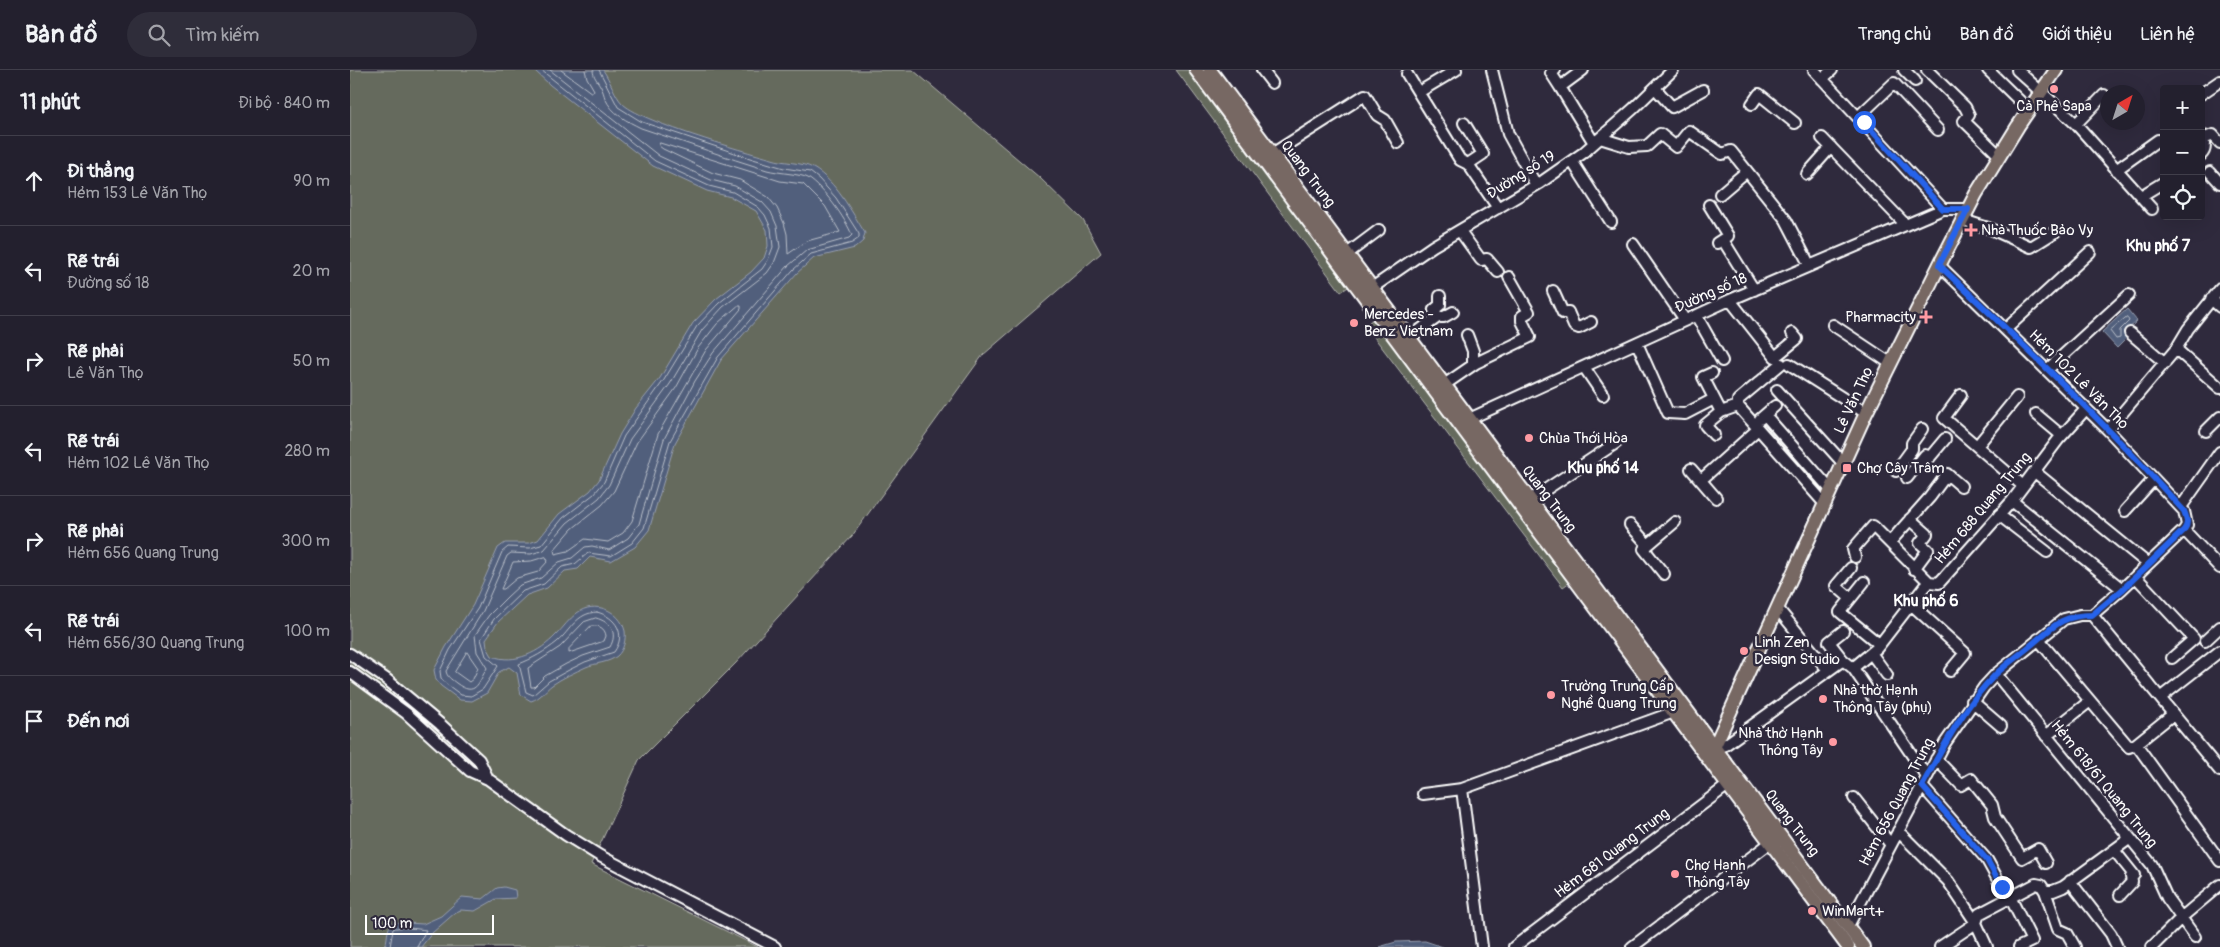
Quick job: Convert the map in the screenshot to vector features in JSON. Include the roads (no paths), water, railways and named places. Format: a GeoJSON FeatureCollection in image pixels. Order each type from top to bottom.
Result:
{"type":"FeatureCollection","features":[{"type":"Feature","properties":{"kind":"main road","name":"Quang Trung"},"geometry":{"type":"LineString","coordinates":[[1196,70],[1367,291],[1711,753],[1863,947]]}},
{"type":"Feature","properties":{"kind":"main road","name":"Quang Trung"},"geometry":{"type":"LineString","coordinates":[[1210,70],[1347,254],[1367,291],[1409,338],[1444,385],[1464,421],[1530,500],[1674,712],[1711,753],[1728,785],[1848,947]]}},
{"type":"Feature","properties":{"kind":"main road","name":"Lê Văn Thọ"},"geometry":{"type":"LineString","coordinates":[[1711,753],[1866,413],[1939,265],[2000,156],[2056,70]]}},
{"type":"Feature","properties":{"kind":"street"},"geometry":{"type":"LineString","coordinates":[[1262,70],[1272,84]]}},
{"type":"Feature","properties":{"kind":"street"},"geometry":{"type":"LineString","coordinates":[[1418,92],[1456,70]]}},
{"type":"Feature","properties":{"kind":"street"},"geometry":{"type":"LineString","coordinates":[[1492,70],[1508,134],[1536,185]]}},
{"type":"Feature","properties":{"kind":"street"},"geometry":{"type":"LineString","coordinates":[[1555,70],[1552,73],[1560,87],[1597,141],[1629,147],[1648,146],[1660,134],[1676,147],[1689,131],[1722,154],[1731,151],[1786,220],[1810,266]]}},
{"type":"Feature","properties":{"kind":"street"},"geometry":{"type":"LineString","coordinates":[[1560,87],[1583,70]]}},
{"type":"Feature","properties":{"kind":"street","name":"Đường số 19"},"geometry":{"type":"LineString","coordinates":[[1367,291],[1572,161],[1597,141],[1673,70]]}},
{"type":"Feature","properties":{"kind":"street"},"geometry":{"type":"LineString","coordinates":[[1814,70],[1943,209]]}},
{"type":"Feature","properties":{"kind":"street"},"geometry":{"type":"LineString","coordinates":[[1822,79],[1832,70]]}},
{"type":"Feature","properties":{"kind":"street"},"geometry":{"type":"LineString","coordinates":[[1904,70],[1915,81]]}},
{"type":"Feature","properties":{"kind":"street"},"geometry":{"type":"LineString","coordinates":[[1927,70],[1965,107],[1969,115],[1964,121],[2000,156]]}},
{"type":"Feature","properties":{"kind":"street"},"geometry":{"type":"LineString","coordinates":[[1988,70],[2029,110]]}},
{"type":"Feature","properties":{"kind":"street"},"geometry":{"type":"LineString","coordinates":[[2017,70],[2076,124],[2152,209]]}},
{"type":"Feature","properties":{"kind":"street"},"geometry":{"type":"LineString","coordinates":[[1407,74],[1460,160],[1468,164],[1498,208]]}},
{"type":"Feature","properties":{"kind":"street"},"geometry":{"type":"LineString","coordinates":[[2205,91],[2220,81]]}},
{"type":"Feature","properties":{"kind":"street"},"geometry":{"type":"LineString","coordinates":[[1858,117],[1894,83],[1938,130]]}},
{"type":"Feature","properties":{"kind":"street"},"geometry":{"type":"LineString","coordinates":[[1655,88],[1672,107],[1703,90]]}},
{"type":"Feature","properties":{"kind":"street"},"geometry":{"type":"LineString","coordinates":[[1752,104],[1759,94],[1795,123]]}},
{"type":"Feature","properties":{"kind":"street"},"geometry":{"type":"LineString","coordinates":[[1272,154],[1365,95],[1377,115],[1385,120],[1398,143]]}},
{"type":"Feature","properties":{"kind":"street"},"geometry":{"type":"LineString","coordinates":[[2076,124],[2100,99]]}},
{"type":"Feature","properties":{"kind":"street"},"geometry":{"type":"LineString","coordinates":[[1464,123],[1483,154],[1468,164]]}},
{"type":"Feature","properties":{"kind":"street"},"geometry":{"type":"LineString","coordinates":[[2205,136],[2213,135],[2220,143]]}},
{"type":"Feature","properties":{"kind":"street"},"geometry":{"type":"LineString","coordinates":[[1822,138],[1906,225]]}},
{"type":"Feature","properties":{"kind":"street"},"geometry":{"type":"LineString","coordinates":[[2116,170],[2158,140]]}},
{"type":"Feature","properties":{"kind":"street"},"geometry":{"type":"LineString","coordinates":[[1807,174],[1831,147]]}},
{"type":"Feature","properties":{"kind":"street"},"geometry":{"type":"LineString","coordinates":[[1572,161],[1611,222]]}},
{"type":"Feature","properties":{"kind":"street"},"geometry":{"type":"LineString","coordinates":[[1720,194],[1748,171]]}},
{"type":"Feature","properties":{"kind":"street"},"geometry":{"type":"LineString","coordinates":[[2210,172],[2220,183]]}},
{"type":"Feature","properties":{"kind":"street"},"geometry":{"type":"LineString","coordinates":[[2141,196],[2160,184]]}},
{"type":"Feature","properties":{"kind":"street"},"geometry":{"type":"LineString","coordinates":[[1709,205],[1728,236],[1720,242],[1754,290]]}},
{"type":"Feature","properties":{"kind":"street","name":"Đường số 18"},"geometry":{"type":"LineString","coordinates":[[1464,421],[1730,300],[1943,209],[1966,214],[2032,247],[2055,232]]}},
{"type":"Feature","properties":{"kind":"street"},"geometry":{"type":"LineString","coordinates":[[1347,254],[1379,230]]}},
{"type":"Feature","properties":{"kind":"street"},"geometry":{"type":"LineString","coordinates":[[1460,231],[1481,260],[1487,259],[1498,272]]}},
{"type":"Feature","properties":{"kind":"street"},"geometry":{"type":"LineString","coordinates":[[1633,244],[1685,320]]}},
{"type":"Feature","properties":{"kind":"street"},"geometry":{"type":"LineString","coordinates":[[2006,329],[2090,252]]}},
{"type":"Feature","properties":{"kind":"street","name":"Hẻm 102 Lê Văn Thọ"},"geometry":{"type":"LineString","coordinates":[[1939,265],[2108,430],[2181,507]]}},
{"type":"Feature","properties":{"kind":"street"},"geometry":{"type":"LineString","coordinates":[[1444,385],[1473,364],[1530,337],[1522,321],[1522,316],[1530,312],[1509,277]]}},
{"type":"Feature","properties":{"kind":"street"},"geometry":{"type":"LineString","coordinates":[[2108,430],[2176,349],[2188,329],[2220,289]]}},
{"type":"Feature","properties":{"kind":"street"},"geometry":{"type":"LineString","coordinates":[[1553,291],[1563,313],[1568,312],[1574,326],[1579,328],[1591,322]]}},
{"type":"Feature","properties":{"kind":"street"},"geometry":{"type":"LineString","coordinates":[[2047,370],[2129,295]]}},
{"type":"Feature","properties":{"kind":"street"},"geometry":{"type":"LineString","coordinates":[[1438,318],[1434,310],[1440,305],[1440,296]]}},
{"type":"Feature","properties":{"kind":"street"},"geometry":{"type":"LineString","coordinates":[[2211,299],[2220,307]]}},
{"type":"Feature","properties":{"kind":"street"},"geometry":{"type":"LineString","coordinates":[[1730,300],[1782,362],[1866,413]]}},
{"type":"Feature","properties":{"kind":"street"},"geometry":{"type":"LineString","coordinates":[[1409,338],[1438,318],[1453,312]]}},
{"type":"Feature","properties":{"kind":"street"},"geometry":{"type":"LineString","coordinates":[[1696,316],[1722,361]]}},
{"type":"Feature","properties":{"kind":"street"},"geometry":{"type":"LineString","coordinates":[[1833,325],[1890,363]]}},
{"type":"Feature","properties":{"kind":"street"},"geometry":{"type":"LineString","coordinates":[[1792,333],[1798,339],[1782,362],[1738,400],[1738,406],[1825,504]]}},
{"type":"Feature","properties":{"kind":"street"},"geometry":{"type":"LineString","coordinates":[[2130,333],[2165,362]]}},
{"type":"Feature","properties":{"kind":"street"},"geometry":{"type":"LineString","coordinates":[[1467,335],[1473,350],[1473,364]]}},
{"type":"Feature","properties":{"kind":"street"},"geometry":{"type":"LineString","coordinates":[[1636,343],[1668,413],[1685,414],[1714,400]]}},
{"type":"Feature","properties":{"kind":"street"},"geometry":{"type":"LineString","coordinates":[[2176,349],[2220,388]]}},
{"type":"Feature","properties":{"kind":"street"},"geometry":{"type":"LineString","coordinates":[[1584,367],[1603,395]]}},
{"type":"Feature","properties":{"kind":"street"},"geometry":{"type":"LineString","coordinates":[[1712,373],[1703,377],[1721,412]]}},
{"type":"Feature","properties":{"kind":"street"},"geometry":{"type":"LineString","coordinates":[[1777,390],[1843,463]]}},
{"type":"Feature","properties":{"kind":"street"},"geometry":{"type":"LineString","coordinates":[[1961,395],[1944,418],[2023,486]]}},
{"type":"Feature","properties":{"kind":"street"},"geometry":{"type":"LineString","coordinates":[[1977,446],[2017,396]]}},
{"type":"Feature","properties":{"kind":"street"},"geometry":{"type":"LineString","coordinates":[[1714,435],[1705,425],[1721,412],[1738,406]]}},
{"type":"Feature","properties":{"kind":"street"},"geometry":{"type":"LineString","coordinates":[[1701,480],[1775,406]]}},
{"type":"Feature","properties":{"kind":"street","name":"Hẻm 688 Quang Trung"},"geometry":{"type":"LineString","coordinates":[[1852,668],[1880,644],[1929,582],[1939,583],[2012,501],[2061,435],[2086,409]]}},
{"type":"Feature","properties":{"kind":"street"},"geometry":{"type":"LineString","coordinates":[[2036,414],[2061,435]]}},
{"type":"Feature","properties":{"kind":"street"},"geometry":{"type":"LineString","coordinates":[[1765,415],[1831,490]]}},
{"type":"Feature","properties":{"kind":"street"},"geometry":{"type":"LineString","coordinates":[[2206,431],[2220,417]]}},
{"type":"Feature","properties":{"kind":"street"},"geometry":{"type":"LineString","coordinates":[[1896,471],[1912,449],[1912,443],[1922,429]]}},
{"type":"Feature","properties":{"kind":"street"},"geometry":{"type":"LineString","coordinates":[[1907,478],[1926,455],[1930,457],[1944,439]]}},
{"type":"Feature","properties":{"kind":"street"},"geometry":{"type":"LineString","coordinates":[[1530,500],[1616,444]]}},
{"type":"Feature","properties":{"kind":"street"},"geometry":{"type":"LineString","coordinates":[[2220,452],[2181,507],[2187,519],[2187,525],[2184,530],[2122,590],[2092,615],[2172,715],[2220,771]]}},
{"type":"Feature","properties":{"kind":"street"},"geometry":{"type":"LineString","coordinates":[[1691,469],[1716,498]]}},
{"type":"Feature","properties":{"kind":"street"},"geometry":{"type":"LineString","coordinates":[[2035,472],[2148,564]]}},
{"type":"Feature","properties":{"kind":"street"},"geometry":{"type":"LineString","coordinates":[[1890,541],[1930,497],[1947,474],[1961,486]]}},
{"type":"Feature","properties":{"kind":"street"},"geometry":{"type":"LineString","coordinates":[[2125,511],[2154,479]]}},
{"type":"Feature","properties":{"kind":"street"},"geometry":{"type":"LineString","coordinates":[[2012,501],[2122,590]]}},
{"type":"Feature","properties":{"kind":"street"},"geometry":{"type":"LineString","coordinates":[[2000,515],[2047,552]]}},
{"type":"Feature","properties":{"kind":"street"},"geometry":{"type":"LineString","coordinates":[[1910,519],[1928,534],[1920,543],[1928,550],[1914,569]]}},
{"type":"Feature","properties":{"kind":"street"},"geometry":{"type":"LineString","coordinates":[[1664,574],[1644,549],[1675,522]]}},
{"type":"Feature","properties":{"kind":"street"},"geometry":{"type":"LineString","coordinates":[[1630,525],[1648,545]]}},
{"type":"Feature","properties":{"kind":"street"},"geometry":{"type":"LineString","coordinates":[[1855,557],[1853,549],[1873,526],[1929,582]]}},
{"type":"Feature","properties":{"kind":"street"},"geometry":{"type":"LineString","coordinates":[[2184,530],[2220,568]]}},
{"type":"Feature","properties":{"kind":"street"},"geometry":{"type":"LineString","coordinates":[[1850,598],[1836,586],[1851,568]]}},
{"type":"Feature","properties":{"kind":"street"},"geometry":{"type":"LineString","coordinates":[[2136,576],[2194,639],[2172,658]]}},
{"type":"Feature","properties":{"kind":"street"},"geometry":{"type":"LineString","coordinates":[[1864,582],[1840,612],[1880,644]]}},
{"type":"Feature","properties":{"kind":"street"},"geometry":{"type":"LineString","coordinates":[[1911,604],[1965,653],[1950,671]]}},
{"type":"Feature","properties":{"kind":"street"},"geometry":{"type":"LineString","coordinates":[[1778,609],[1828,670]]}},
{"type":"Feature","properties":{"kind":"street","name":"Hẻm 656 Quang Trung"},"geometry":{"type":"LineString","coordinates":[[1848,926],[1936,759],[1972,701],[1996,674],[2064,619],[2080,615],[2092,615]]}},
{"type":"Feature","properties":{"kind":"street"},"geometry":{"type":"LineString","coordinates":[[2206,641],[2220,627]]}},
{"type":"Feature","properties":{"kind":"street"},"geometry":{"type":"LineString","coordinates":[[1843,631],[1829,642],[1842,660],[1845,660],[1852,668],[1927,777]]}},
{"type":"Feature","properties":{"kind":"street"},"geometry":{"type":"LineString","coordinates":[[2038,639],[2129,748],[2172,715]]}},
{"type":"Feature","properties":{"kind":"street"},"geometry":{"type":"LineString","coordinates":[[2160,698],[2220,651]]}},
{"type":"Feature","properties":{"kind":"street"},"geometry":{"type":"LineString","coordinates":[[1871,653],[1887,674]]}},
{"type":"Feature","properties":{"kind":"street"},"geometry":{"type":"LineString","coordinates":[[350,654],[370,666],[421,707],[479,760],[488,779]]}},
{"type":"Feature","properties":{"kind":"street"},"geometry":{"type":"LineString","coordinates":[[1711,753],[1726,745],[1842,660]]}},
{"type":"Feature","properties":{"kind":"street"},"geometry":{"type":"LineString","coordinates":[[350,672],[412,719],[463,766],[488,779],[566,835],[600,856],[775,947]]}},
{"type":"Feature","properties":{"kind":"street","name":"Hẻm 618/61 Quang Trung"},"geometry":{"type":"LineString","coordinates":[[1996,674],[2113,817],[2128,839],[2152,865],[2167,898],[2196,936]]}},
{"type":"Feature","properties":{"kind":"street"},"geometry":{"type":"LineString","coordinates":[[1972,701],[2001,726]]}},
{"type":"Feature","properties":{"kind":"street"},"geometry":{"type":"LineString","coordinates":[[2046,736],[2090,701]]}},
{"type":"Feature","properties":{"kind":"street"},"geometry":{"type":"LineString","coordinates":[[412,719],[421,707]]}},
{"type":"Feature","properties":{"kind":"street"},"geometry":{"type":"LineString","coordinates":[[1424,794],[1462,789],[1475,785],[1674,712]]}},
{"type":"Feature","properties":{"kind":"street"},"geometry":{"type":"LineString","coordinates":[[2136,744],[2220,861]]}},
{"type":"Feature","properties":{"kind":"street"},"geometry":{"type":"LineString","coordinates":[[1936,759],[1961,785],[1971,779],[1992,805],[1994,817],[2022,858],[2038,849],[2046,863]]}},
{"type":"Feature","properties":{"kind":"street","name":"Hẻm 681 Quang Trung"},"geometry":{"type":"LineString","coordinates":[[1514,947],[1728,785]]}},
{"type":"Feature","properties":{"kind":"street"},"geometry":{"type":"LineString","coordinates":[[1922,786],[1987,860],[2002,887],[2010,897],[2032,942],[2019,947]]}},
{"type":"Feature","properties":{"kind":"street"},"geometry":{"type":"LineString","coordinates":[[1462,789],[1482,947]]}},
{"type":"Feature","properties":{"kind":"street"},"geometry":{"type":"LineString","coordinates":[[1854,798],[1891,845]]}},
{"type":"Feature","properties":{"kind":"street"},"geometry":{"type":"LineString","coordinates":[[1898,831],[1948,881],[1976,923],[1987,947]]}},
{"type":"Feature","properties":{"kind":"street"},"geometry":{"type":"LineString","coordinates":[[2045,891],[2053,891],[2070,881],[2128,839]]}},
{"type":"Feature","properties":{"kind":"street"},"geometry":{"type":"LineString","coordinates":[[1632,947],[1770,843]]}},
{"type":"Feature","properties":{"kind":"street"},"geometry":{"type":"LineString","coordinates":[[2114,850],[2134,875],[2131,877],[2132,882],[2120,895]]}},
{"type":"Feature","properties":{"kind":"street"},"geometry":{"type":"LineString","coordinates":[[2070,881],[2111,934],[2117,947]]}},
{"type":"Feature","properties":{"kind":"street"},"geometry":{"type":"LineString","coordinates":[[1940,947],[1976,923],[1979,914],[2036,884],[2041,885],[2045,891],[2058,929],[2067,932],[2075,947]]}},
{"type":"Feature","properties":{"kind":"street"},"geometry":{"type":"LineString","coordinates":[[2152,947],[2182,917],[2220,885]]}},
{"type":"Feature","properties":{"kind":"water"},"geometry":{"type":"Polygon","coordinates":[[[534,70],[603,70],[622,103],[648,118],[692,135],[777,160],[813,168],[836,188],[865,233],[863,241],[855,248],[814,258],[797,273],[721,360],[675,443],[649,530],[635,547],[611,561],[590,557],[578,569],[565,571],[547,588],[527,595],[498,622],[486,639],[487,647],[492,656],[509,659],[518,658],[535,651],[550,641],[577,613],[591,607],[598,607],[612,613],[622,624],[625,637],[623,648],[619,654],[610,660],[586,667],[564,678],[531,701],[521,695],[517,673],[509,667],[499,672],[487,693],[472,701],[460,700],[441,686],[436,680],[434,670],[446,647],[473,605],[498,548],[505,543],[529,543],[538,540],[559,514],[590,491],[599,480],[620,434],[636,408],[660,378],[693,323],[716,299],[751,272],[764,258],[768,246],[767,230],[756,211],[731,197],[707,191],[653,166],[550,85],[534,70]]]}},
{"type":"Feature","properties":{"kind":"water"},"geometry":{"type":"Polygon","coordinates":[[[2127,309],[2137,321],[2124,333],[2128,337],[2117,348],[2102,332],[2127,309]]]}},
{"type":"Feature","properties":{"kind":"water"},"geometry":{"type":"Polygon","coordinates":[[[504,887],[515,890],[516,898],[496,899],[475,911],[461,910],[456,912],[432,933],[421,947],[384,947],[389,928],[393,922],[423,924],[441,916],[462,897],[483,899],[497,888],[504,887]]]}},
{"type":"Feature","properties":{"kind":"water"},"geometry":{"type":"Polygon","coordinates":[[[1425,941],[1443,947],[1379,947],[1396,942],[1425,941]]]}},
{"type":"Feature","properties":{"kind":"place","name":"Cà Phê Sapa"},"geometry":{"type":"Point","coordinates":[2054,89]}},
{"type":"Feature","properties":{"kind":"place","name":"Nhà Thuốc Bảo Vy"},"geometry":{"type":"Point","coordinates":[1971,230]}},
{"type":"Feature","properties":{"kind":"place","name":"Pharmacity"},"geometry":{"type":"Point","coordinates":[1926,317]}},
{"type":"Feature","properties":{"kind":"place","name":"Mercedes - Benz Vietnam"},"geometry":{"type":"Point","coordinates":[1354,323]}},
{"type":"Feature","properties":{"kind":"place","name":"Chùa Thới Hòa"},"geometry":{"type":"Point","coordinates":[1529,438]}},
{"type":"Feature","properties":{"kind":"place","name":"Chợ Cây Trâm"},"geometry":{"type":"Point","coordinates":[1847,468]}},
{"type":"Feature","properties":{"kind":"place","name":"Linh Zen Design Studio"},"geometry":{"type":"Point","coordinates":[1744,651]}},
{"type":"Feature","properties":{"kind":"place","name":"Trường Trung Cấp Nghề Quang Trung"},"geometry":{"type":"Point","coordinates":[1551,695]}},
{"type":"Feature","properties":{"kind":"place","name":"Nhà thờ Hạnh Thông Tây (phụ)"},"geometry":{"type":"Point","coordinates":[1823,699]}},
{"type":"Feature","properties":{"kind":"place","name":"Nhà thờ Hạnh Thông Tây"},"geometry":{"type":"Point","coordinates":[1833,742]}},
{"type":"Feature","properties":{"kind":"place","name":"Chợ Hạnh Thông Tây"},"geometry":{"type":"Point","coordinates":[1675,874]}},
{"type":"Feature","properties":{"kind":"place","name":"WinMart+"},"geometry":{"type":"Point","coordinates":[1812,911]}},
{"type":"Feature","properties":{"kind":"district","name":"Khu phố 7"},"geometry":{"type":"Point","coordinates":[2158,246]}},
{"type":"Feature","properties":{"kind":"district","name":"Khu phố 14"},"geometry":{"type":"Point","coordinates":[1603,468]}},
{"type":"Feature","properties":{"kind":"district","name":"Khu phố 6"},"geometry":{"type":"Point","coordinates":[1926,601]}}]}
